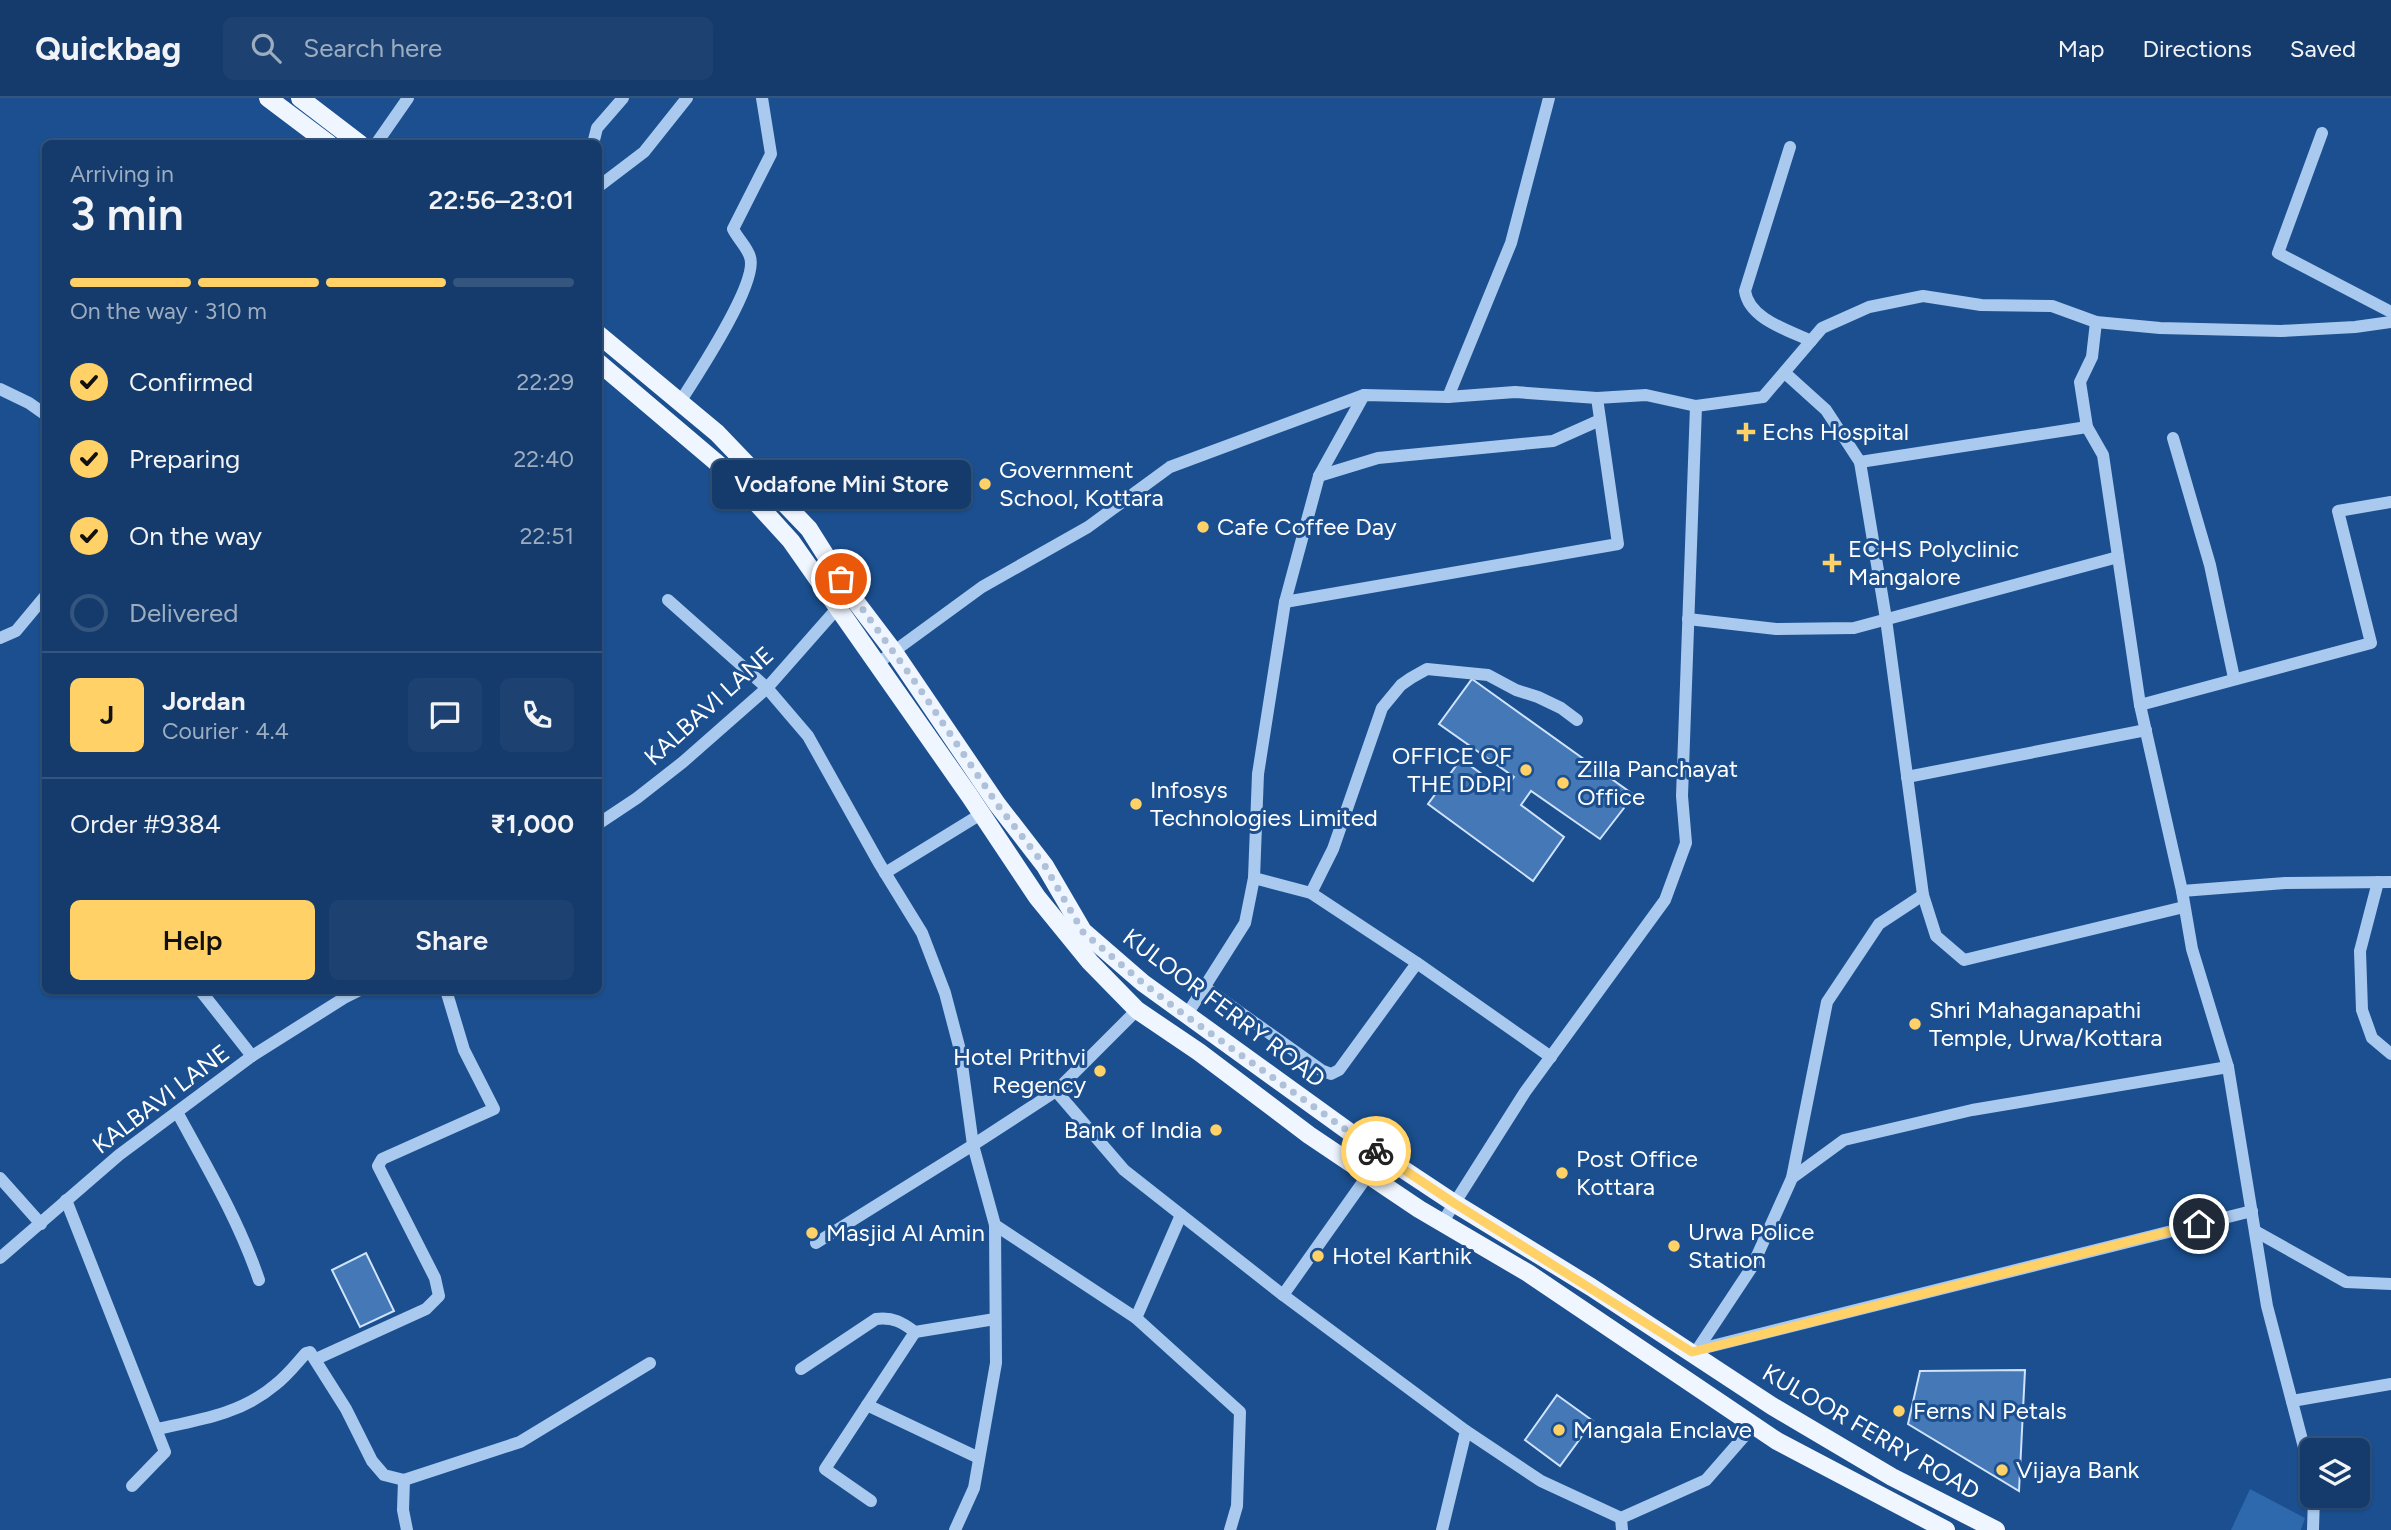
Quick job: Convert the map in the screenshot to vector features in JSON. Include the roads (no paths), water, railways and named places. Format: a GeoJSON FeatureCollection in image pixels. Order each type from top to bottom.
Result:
{"type":"FeatureCollection","features":[{"type":"Feature","properties":{"kind":"main road"},"geometry":{"type":"LineString","coordinates":[[268,98],[324,140]]}},
{"type":"Feature","properties":{"kind":"main road"},"geometry":{"type":"LineString","coordinates":[[300,98],[355,140]]}},
{"type":"Feature","properties":{"kind":"main road","name":"KULOOR FERRY ROAD"},"geometry":{"type":"LineString","coordinates":[[602,337],[717,433],[808,529],[850,594],[894,652],[997,804],[1045,866],[1083,932],[1186,1016],[1380,1154],[1454,1203],[1694,1351],[1772,1406],[1892,1477],[1996,1530]]}},
{"type":"Feature","properties":{"kind":"main road","name":"KULOOR FERRY ROAD"},"geometry":{"type":"LineString","coordinates":[[602,365],[730,474],[791,541],[878,663],[1037,897],[1090,962],[1137,1010],[1368,1175],[1442,1223],[1528,1273],[1777,1440],[1946,1530]]}},
{"type":"Feature","properties":{"kind":"street"},"geometry":{"type":"LineString","coordinates":[[379,140],[408,98]]}},
{"type":"Feature","properties":{"kind":"street"},"geometry":{"type":"LineString","coordinates":[[594,140],[597,128],[624,98]]}},
{"type":"Feature","properties":{"kind":"street"},"geometry":{"type":"LineString","coordinates":[[602,184],[644,152],[687,98]]}},
{"type":"Feature","properties":{"kind":"street"},"geometry":{"type":"LineString","coordinates":[[680,402],[714,348],[748,281],[751,259],[733,229],[771,154],[762,98]]}},
{"type":"Feature","properties":{"kind":"street"},"geometry":{"type":"LineString","coordinates":[[1448,397],[1511,243],[1549,98]]}},
{"type":"Feature","properties":{"kind":"street"},"geometry":{"type":"LineString","coordinates":[[2322,133],[2278,253],[2391,313]]}},
{"type":"Feature","properties":{"kind":"street"},"geometry":{"type":"LineString","coordinates":[[1790,147],[1745,291],[1746,300],[1762,316],[1811,341]]}},
{"type":"Feature","properties":{"kind":"street"},"geometry":{"type":"LineString","coordinates":[[878,663],[982,587],[1088,527],[1170,467],[1364,395],[1448,397],[1515,392],[1597,398],[1646,395],[1696,406],[1763,397],[1822,328],[1869,307],[1923,296],[1981,305],[2052,306],[2096,323],[2160,328],[2281,331],[2391,322]]}},
{"type":"Feature","properties":{"kind":"street"},"geometry":{"type":"LineString","coordinates":[[2096,323],[2092,358],[2080,382],[2087,427],[2103,454],[2140,705],[2182,891],[2192,949],[2228,1067],[2267,1306],[2302,1438]]}},
{"type":"Feature","properties":{"kind":"street"},"geometry":{"type":"LineString","coordinates":[[1785,373],[1826,411],[1860,462],[1886,619],[1923,895],[1936,936],[1964,960],[2185,907]]}},
{"type":"Feature","properties":{"kind":"street"},"geometry":{"type":"LineString","coordinates":[[0,389],[42,412]]}},
{"type":"Feature","properties":{"kind":"street"},"geometry":{"type":"LineString","coordinates":[[1186,1016],[1245,923],[1254,878],[1258,774],[1286,602],[1319,476],[1364,395]]}},
{"type":"Feature","properties":{"kind":"street"},"geometry":{"type":"LineString","coordinates":[[1286,602],[1618,544],[1597,398]]}},
{"type":"Feature","properties":{"kind":"street"},"geometry":{"type":"LineString","coordinates":[[1442,1223],[1524,1092],[1665,900],[1686,843],[1682,796],[1696,406]]}},
{"type":"Feature","properties":{"kind":"street"},"geometry":{"type":"LineString","coordinates":[[1319,476],[1378,458],[1553,441],[1600,419]]}},
{"type":"Feature","properties":{"kind":"street"},"geometry":{"type":"LineString","coordinates":[[1860,462],[2087,427]]}},
{"type":"Feature","properties":{"kind":"street"},"geometry":{"type":"LineString","coordinates":[[2173,438],[2210,565],[2234,678]]}},
{"type":"Feature","properties":{"kind":"street"},"geometry":{"type":"LineString","coordinates":[[2140,705],[2371,643],[2338,511],[2391,502]]}},
{"type":"Feature","properties":{"kind":"street"},"geometry":{"type":"LineString","coordinates":[[1688,619],[1776,629],[1854,628],[2118,557]]}},
{"type":"Feature","properties":{"kind":"street","name":"KALBAVI LANE"},"geometry":{"type":"LineString","coordinates":[[602,821],[683,762],[766,688],[850,594]]}},
{"type":"Feature","properties":{"kind":"street"},"geometry":{"type":"LineString","coordinates":[[0,638],[16,631],[42,600]]}},
{"type":"Feature","properties":{"kind":"street"},"geometry":{"type":"LineString","coordinates":[[668,600],[766,688],[808,736],[922,933],[945,993],[960,1050],[973,1145],[995,1225],[996,1363],[974,1488],[955,1530]]}},
{"type":"Feature","properties":{"kind":"street"},"geometry":{"type":"LineString","coordinates":[[1311,893],[1333,849],[1382,708],[1401,685],[1411,678],[1427,669],[1488,675],[1516,690],[1561,708],[1577,720]]}},
{"type":"Feature","properties":{"kind":"street"},"geometry":{"type":"LineString","coordinates":[[1907,777],[2146,730]]}},
{"type":"Feature","properties":{"kind":"street"},"geometry":{"type":"LineString","coordinates":[[885,873],[981,814]]}},
{"type":"Feature","properties":{"kind":"street"},"geometry":{"type":"LineString","coordinates":[[1254,878],[1311,893],[1551,1056]]}},
{"type":"Feature","properties":{"kind":"street"},"geometry":{"type":"LineString","coordinates":[[2182,891],[2285,883],[2385,882],[2360,951],[2362,1010],[2372,1038],[2391,1054]]}},
{"type":"Feature","properties":{"kind":"street"},"geometry":{"type":"LineString","coordinates":[[1694,1351],[1752,1267],[1792,1178],[1827,1002],[1879,924],[1923,895]]}},
{"type":"Feature","properties":{"kind":"street"},"geometry":{"type":"LineString","coordinates":[[1203,986],[1321,1070],[1331,1074],[1339,1070],[1417,963]]}},
{"type":"Feature","properties":{"kind":"street"},"geometry":{"type":"LineString","coordinates":[[203,994],[252,1056]]}},
{"type":"Feature","properties":{"kind":"street","name":"KALBAVI LANE"},"geometry":{"type":"LineString","coordinates":[[0,1258],[119,1155],[252,1056],[352,994]]}},
{"type":"Feature","properties":{"kind":"street"},"geometry":{"type":"LineString","coordinates":[[316,1359],[426,1308],[435,1303],[439,1296],[435,1278],[378,1166],[382,1159],[494,1109],[464,1050],[447,994]]}},
{"type":"Feature","properties":{"kind":"street"},"geometry":{"type":"LineString","coordinates":[[816,1243],[1056,1091],[1137,1010]]}},
{"type":"Feature","properties":{"kind":"street"},"geometry":{"type":"LineString","coordinates":[[1792,1178],[1844,1140],[1972,1110],[2228,1067]]}},
{"type":"Feature","properties":{"kind":"street"},"geometry":{"type":"LineString","coordinates":[[1056,1091],[1124,1170],[1283,1295],[1466,1432],[1541,1481],[1621,1524],[1706,1480],[1754,1425]]}},
{"type":"Feature","properties":{"kind":"street"},"geometry":{"type":"LineString","coordinates":[[177,1112],[248,1248],[259,1280]]}},
{"type":"Feature","properties":{"kind":"street"},"geometry":{"type":"LineString","coordinates":[[1283,1295],[1368,1175]]}},
{"type":"Feature","properties":{"kind":"street"},"geometry":{"type":"LineString","coordinates":[[0,1178],[41,1224]]}},
{"type":"Feature","properties":{"kind":"street"},"geometry":{"type":"LineString","coordinates":[[66,1200],[165,1452],[132,1486]]}},
{"type":"Feature","properties":{"kind":"street"},"geometry":{"type":"LineString","coordinates":[[1694,1351],[2252,1211]]}},
{"type":"Feature","properties":{"kind":"street"},"geometry":{"type":"LineString","coordinates":[[1136,1318],[1181,1215]]}},
{"type":"Feature","properties":{"kind":"street"},"geometry":{"type":"LineString","coordinates":[[995,1225],[1136,1318],[1240,1412],[1237,1506],[1230,1530]]}},
{"type":"Feature","properties":{"kind":"street"},"geometry":{"type":"LineString","coordinates":[[2255,1231],[2346,1282],[2391,1284]]}},
{"type":"Feature","properties":{"kind":"street"},"geometry":{"type":"LineString","coordinates":[[801,1369],[876,1319],[888,1317],[902,1322],[915,1332],[995,1319]]}},
{"type":"Feature","properties":{"kind":"street"},"geometry":{"type":"LineString","coordinates":[[871,1501],[825,1469],[915,1332]]}},
{"type":"Feature","properties":{"kind":"street"},"geometry":{"type":"LineString","coordinates":[[157,1429],[221,1415],[244,1406],[275,1386],[306,1353],[313,1352],[372,1461],[384,1475],[404,1480],[520,1442],[650,1363]]}},
{"type":"Feature","properties":{"kind":"street"},"geometry":{"type":"LineString","coordinates":[[2292,1401],[2391,1384]]}},
{"type":"Feature","properties":{"kind":"street"},"geometry":{"type":"LineString","coordinates":[[867,1405],[979,1458]]}},
{"type":"Feature","properties":{"kind":"street"},"geometry":{"type":"LineString","coordinates":[[1441,1530],[1466,1432]]}},
{"type":"Feature","properties":{"kind":"street"},"geometry":{"type":"LineString","coordinates":[[404,1480],[403,1510],[407,1530]]}},
{"type":"Feature","properties":{"kind":"street"},"geometry":{"type":"LineString","coordinates":[[2313,1530],[2314,1508]]}},
{"type":"Feature","properties":{"kind":"place","name":"Echs Hospital"},"geometry":{"type":"Point","coordinates":[1746,432]}},
{"type":"Feature","properties":{"kind":"place","name":"Government School, Kottara"},"geometry":{"type":"Point","coordinates":[985,484]}},
{"type":"Feature","properties":{"kind":"place","name":"Cafe Coffee Day"},"geometry":{"type":"Point","coordinates":[1203,527]}},
{"type":"Feature","properties":{"kind":"place","name":"ECHS Polyclinic Mangalore"},"geometry":{"type":"Point","coordinates":[1832,563]}},
{"type":"Feature","properties":{"kind":"place","name":"Vodafone Mini Store"},"geometry":{"type":"Point","coordinates":[841,579]}},
{"type":"Feature","properties":{"kind":"place","name":"OFFICE OF THE DDPI"},"geometry":{"type":"Point","coordinates":[1526,770]}},
{"type":"Feature","properties":{"kind":"place","name":"Zilla Panchayat Office"},"geometry":{"type":"Point","coordinates":[1563,783]}},
{"type":"Feature","properties":{"kind":"place","name":"Infosys Technologies Limited"},"geometry":{"type":"Point","coordinates":[1136,804]}},
{"type":"Feature","properties":{"kind":"place","name":"Shri Mahaganapathi Temple, Urwa/Kottara"},"geometry":{"type":"Point","coordinates":[1915,1024]}},
{"type":"Feature","properties":{"kind":"place","name":"Hotel Prithvi Regency"},"geometry":{"type":"Point","coordinates":[1100,1071]}},
{"type":"Feature","properties":{"kind":"place","name":"Bank of India"},"geometry":{"type":"Point","coordinates":[1216,1130]}},
{"type":"Feature","properties":{"kind":"place","name":"Post Office Kottara"},"geometry":{"type":"Point","coordinates":[1562,1173]}},
{"type":"Feature","properties":{"kind":"place","name":"Masjid Al Amin"},"geometry":{"type":"Point","coordinates":[812,1233]}},
{"type":"Feature","properties":{"kind":"place","name":"Urwa Police Station"},"geometry":{"type":"Point","coordinates":[1674,1246]}},
{"type":"Feature","properties":{"kind":"place","name":"Hotel Karthik"},"geometry":{"type":"Point","coordinates":[1318,1256]}},
{"type":"Feature","properties":{"kind":"place","name":"Ferns N Petals"},"geometry":{"type":"Point","coordinates":[1899,1411]}},
{"type":"Feature","properties":{"kind":"place","name":"Mangala Enclave"},"geometry":{"type":"Point","coordinates":[1559,1430]}},
{"type":"Feature","properties":{"kind":"place","name":"Vijaya Bank"},"geometry":{"type":"Point","coordinates":[2002,1470]}}]}
